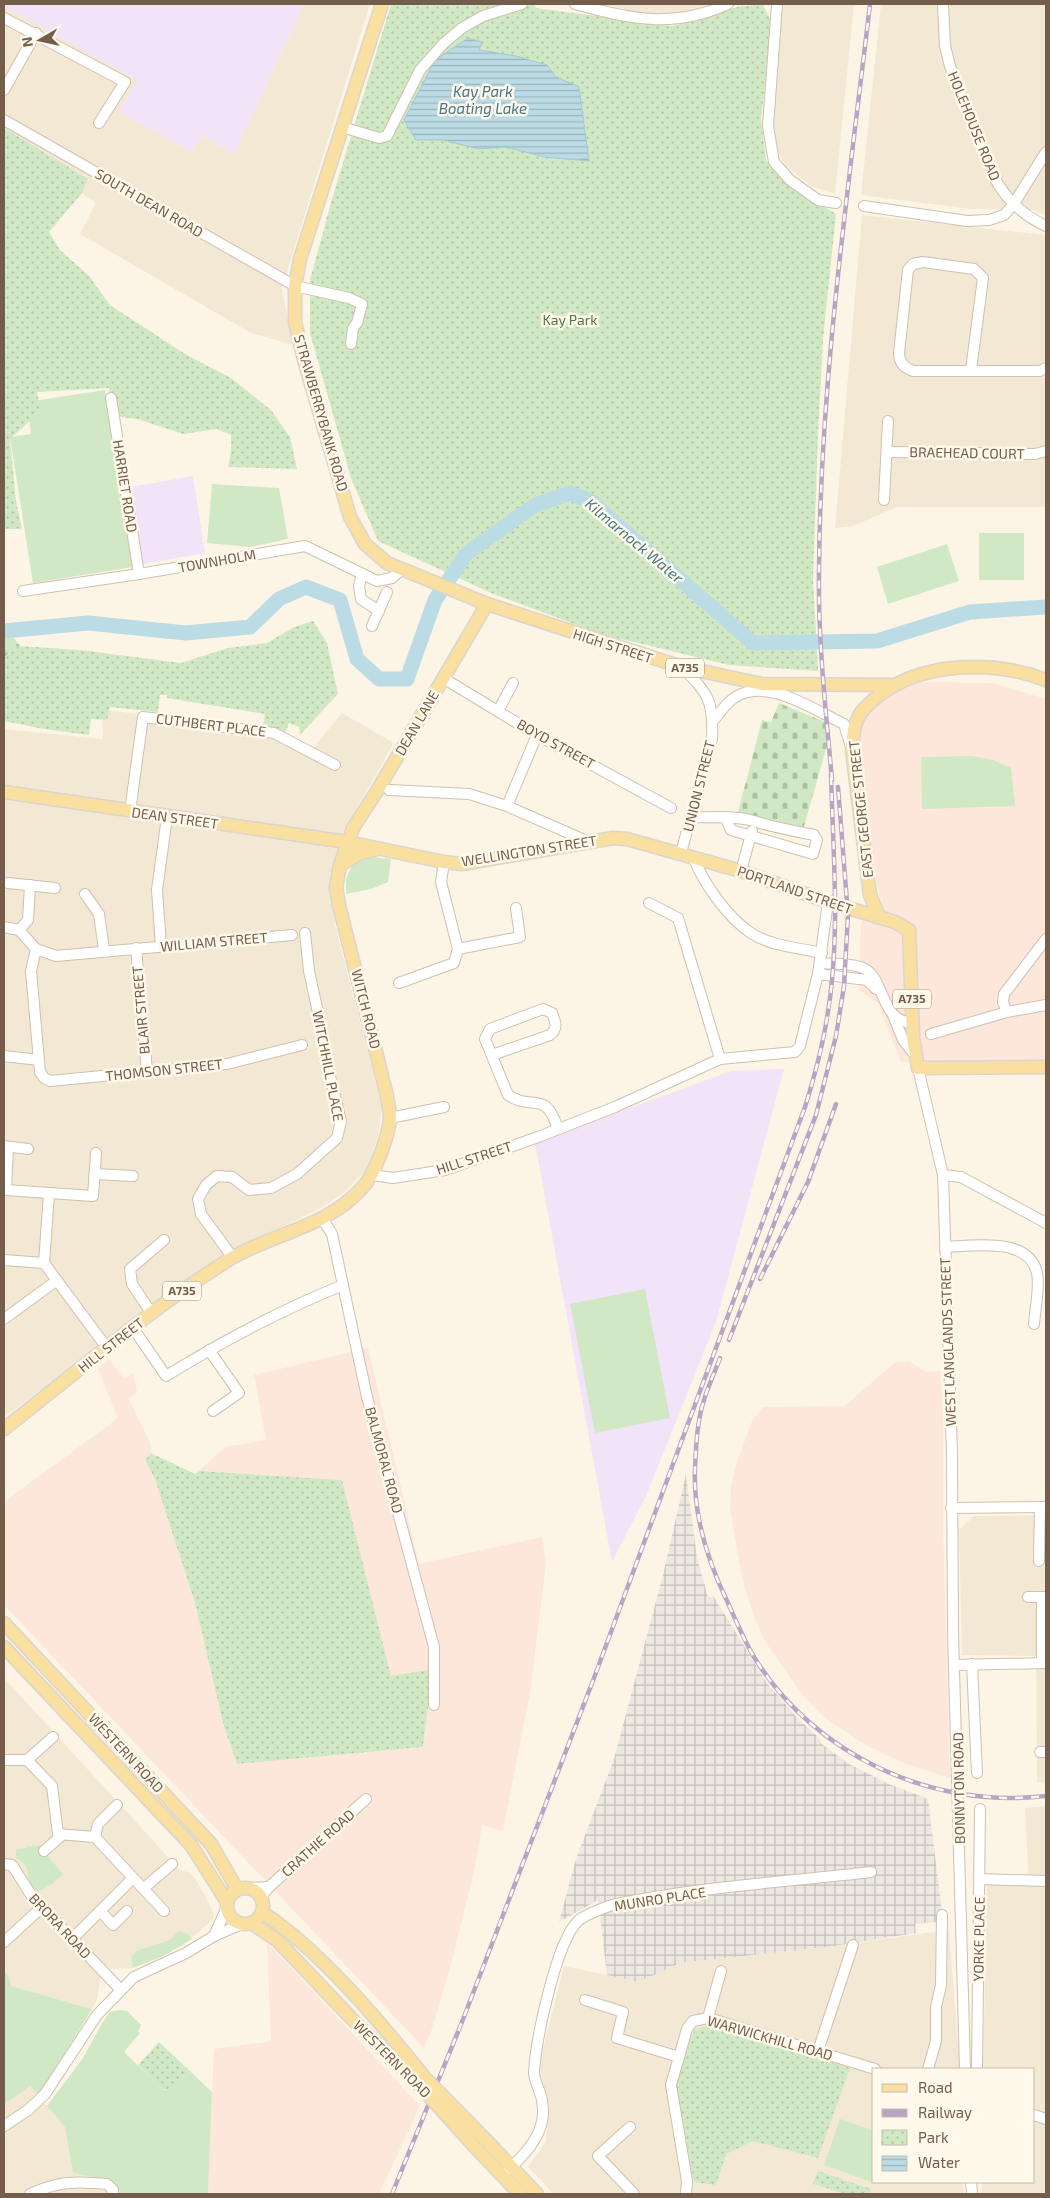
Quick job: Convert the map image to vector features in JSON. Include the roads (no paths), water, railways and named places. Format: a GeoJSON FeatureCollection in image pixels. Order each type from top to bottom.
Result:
{"type":"FeatureCollection","features":[{"type":"Feature","properties":{"kind":"main road","name":"STRAWBERRYBANK ROAD"},"geometry":{"type":"LineString","coordinates":[[382,4],[300,259],[295,286],[296,322],[304,360],[350,517],[365,544],[388,563],[487,604]]}},
{"type":"Feature","properties":{"kind":"main road","name":"HIGH STREET"},"geometry":{"type":"LineString","coordinates":[[487,604],[682,668],[762,684],[892,685]]}},
{"type":"Feature","properties":{"kind":"main road","name":"DEAN LANE"},"geometry":{"type":"LineString","coordinates":[[348,842],[353,828],[487,604]]}},
{"type":"Feature","properties":{"kind":"main road","name":"A735"},"geometry":{"type":"LineString","coordinates":[[892,685],[935,670],[955,668],[1002,669],[1042,678]]}},
{"type":"Feature","properties":{"kind":"main road","name":"EAST GEORGE STREET"},"geometry":{"type":"LineString","coordinates":[[879,917],[870,895],[852,750],[854,730],[859,716],[868,705],[892,685]]}},
{"type":"Feature","properties":{"kind":"main road","name":"DEAN STREET"},"geometry":{"type":"LineString","coordinates":[[4,792],[348,842]]}},
{"type":"Feature","properties":{"kind":"main road","name":"WELLINGTON STREET"},"geometry":{"type":"LineString","coordinates":[[348,842],[462,864],[613,838],[627,839],[687,855]]}},
{"type":"Feature","properties":{"kind":"main road","name":"WITCH ROAD"},"geometry":{"type":"LineString","coordinates":[[348,842],[340,865],[336,887],[385,1086],[390,1118],[373,1175]]}},
{"type":"Feature","properties":{"kind":"main road"},"geometry":{"type":"LineString","coordinates":[[340,865],[360,853],[380,849]]}},
{"type":"Feature","properties":{"kind":"main road","name":"PORTLAND STREET"},"geometry":{"type":"LineString","coordinates":[[687,855],[741,871],[828,902],[895,922],[909,930],[912,1018]]}},
{"type":"Feature","properties":{"kind":"main road","name":"A735"},"geometry":{"type":"LineString","coordinates":[[912,1018],[918,1068]]}},
{"type":"Feature","properties":{"kind":"main road"},"geometry":{"type":"LineString","coordinates":[[918,1068],[1046,1067]]}},
{"type":"Feature","properties":{"kind":"main road","name":"HILL STREET"},"geometry":{"type":"LineString","coordinates":[[4,1429],[133,1328],[233,1258],[340,1208],[362,1189],[373,1175]]}},
{"type":"Feature","properties":{"kind":"main road","name":"WESTERN ROAD"},"geometry":{"type":"LineString","coordinates":[[4,1623],[211,1844],[243,1889],[259,1894],[262,1906],[289,1930],[346,1988],[423,2082],[479,2142],[485,2157],[507,2171]]}},
{"type":"Feature","properties":{"kind":"main road","name":"WESTERN ROAD"},"geometry":{"type":"LineString","coordinates":[[4,1647],[191,1845],[227,1905],[232,1918],[277,1940],[350,2017],[423,2082]]}},
{"type":"Feature","properties":{"kind":"main road"},"geometry":{"type":"LineString","coordinates":[[134,1785],[145,1773]]}},
{"type":"Feature","properties":{"kind":"main road"},"geometry":{"type":"LineString","coordinates":[[227,1905],[243,1889]]}},
{"type":"Feature","properties":{"kind":"main road"},"geometry":{"type":"LineString","coordinates":[[247,1924],[262,1906]]}},
{"type":"Feature","properties":{"kind":"main road"},"geometry":{"type":"LineString","coordinates":[[479,2142],[507,2171],[537,2194]]}},
{"type":"Feature","properties":{"kind":"main road"},"geometry":{"type":"LineString","coordinates":[[507,2171],[520,2194]]}},
{"type":"Feature","properties":{"kind":"street"},"geometry":{"type":"LineString","coordinates":[[342,127],[379,138],[387,136],[420,70],[444,43],[462,28],[482,16],[522,4]]}},
{"type":"Feature","properties":{"kind":"street"},"geometry":{"type":"LineString","coordinates":[[575,4],[626,18],[651,20],[684,19],[713,11],[728,4]]}},
{"type":"Feature","properties":{"kind":"street"},"geometry":{"type":"LineString","coordinates":[[777,4],[768,126],[774,162],[790,180],[818,200],[836,203]]}},
{"type":"Feature","properties":{"kind":"street","name":"HOLEHOUSE ROAD"},"geometry":{"type":"LineString","coordinates":[[943,4],[945,46],[950,66],[993,176],[1000,191],[1013,206],[1046,226]]}},
{"type":"Feature","properties":{"kind":"street"},"geometry":{"type":"LineString","coordinates":[[4,18],[36,33],[125,82],[99,123]]}},
{"type":"Feature","properties":{"kind":"street"},"geometry":{"type":"LineString","coordinates":[[4,90],[36,33]]}},
{"type":"Feature","properties":{"kind":"street","name":"SOUTH DEAN ROAD"},"geometry":{"type":"LineString","coordinates":[[4,120],[295,286],[349,298],[362,304],[357,323],[353,328],[351,344]]}},
{"type":"Feature","properties":{"kind":"street"},"geometry":{"type":"LineString","coordinates":[[864,206],[967,221],[989,220],[1004,215],[1013,206],[1046,152]]}},
{"type":"Feature","properties":{"kind":"street"},"geometry":{"type":"LineString","coordinates":[[971,370],[983,278],[974,270],[923,262],[913,264],[908,270],[899,353],[901,363],[912,371],[1040,371],[1046,368]]}},
{"type":"Feature","properties":{"kind":"street","name":"HARRIET ROAD"},"geometry":{"type":"LineString","coordinates":[[111,398],[139,574]]}},
{"type":"Feature","properties":{"kind":"street"},"geometry":{"type":"LineString","coordinates":[[884,500],[888,452],[888,421]]}},
{"type":"Feature","properties":{"kind":"street","name":"BRAEHEAD COURT"},"geometry":{"type":"LineString","coordinates":[[888,452],[1035,454],[1046,451]]}},
{"type":"Feature","properties":{"kind":"street","name":"TOWNHOLM"},"geometry":{"type":"LineString","coordinates":[[22,591],[139,574],[304,546],[377,581],[392,578],[402,569]]}},
{"type":"Feature","properties":{"kind":"street"},"geometry":{"type":"LineString","coordinates":[[362,574],[359,586],[361,599],[379,611]]}},
{"type":"Feature","properties":{"kind":"street"},"geometry":{"type":"LineString","coordinates":[[372,626],[386,592]]}},
{"type":"Feature","properties":{"kind":"street","name":"UNION STREET"},"geometry":{"type":"LineString","coordinates":[[682,668],[705,691],[711,704],[713,721],[712,739],[692,817],[687,855]]}},
{"type":"Feature","properties":{"kind":"street","name":"BOYD STREET"},"geometry":{"type":"LineString","coordinates":[[443,678],[537,734],[671,808]]}},
{"type":"Feature","properties":{"kind":"street"},"geometry":{"type":"LineString","coordinates":[[498,711],[513,683]]}},
{"type":"Feature","properties":{"kind":"street"},"geometry":{"type":"LineString","coordinates":[[713,721],[734,698],[756,690],[775,693],[844,724],[852,750]]}},
{"type":"Feature","properties":{"kind":"street","name":"CUTHBERT PLACE"},"geometry":{"type":"LineString","coordinates":[[130,811],[144,717],[274,733],[335,765]]}},
{"type":"Feature","properties":{"kind":"street"},"geometry":{"type":"LineString","coordinates":[[507,806],[537,734]]}},
{"type":"Feature","properties":{"kind":"street"},"geometry":{"type":"LineString","coordinates":[[388,790],[469,794],[507,806],[590,842]]}},
{"type":"Feature","properties":{"kind":"street"},"geometry":{"type":"LineString","coordinates":[[161,946],[156,890],[167,817]]}},
{"type":"Feature","properties":{"kind":"street"},"geometry":{"type":"LineString","coordinates":[[692,817],[726,819],[754,822],[816,837],[813,854],[731,830],[726,819]]}},
{"type":"Feature","properties":{"kind":"street"},"geometry":{"type":"LineString","coordinates":[[741,871],[754,822]]}},
{"type":"Feature","properties":{"kind":"street"},"geometry":{"type":"LineString","coordinates":[[687,855],[697,866],[725,907],[752,934],[821,958],[863,968],[873,976],[904,1040],[915,1055]]}},
{"type":"Feature","properties":{"kind":"street"},"geometry":{"type":"LineString","coordinates":[[399,982],[454,963],[458,949],[441,882],[444,862]]}},
{"type":"Feature","properties":{"kind":"street"},"geometry":{"type":"LineString","coordinates":[[8,883],[55,888]]}},
{"type":"Feature","properties":{"kind":"street"},"geometry":{"type":"LineString","coordinates":[[19,930],[28,920],[30,885]]}},
{"type":"Feature","properties":{"kind":"street"},"geometry":{"type":"LineString","coordinates":[[85,894],[99,914],[104,950]]}},
{"type":"Feature","properties":{"kind":"street","name":"HILL STREET"},"geometry":{"type":"LineString","coordinates":[[373,1175],[393,1178],[445,1170],[616,1107],[720,1059],[795,1052],[800,1046],[818,974],[828,902]]}},
{"type":"Feature","properties":{"kind":"street"},"geometry":{"type":"LineString","coordinates":[[649,903],[678,918],[720,1059]]}},
{"type":"Feature","properties":{"kind":"street"},"geometry":{"type":"LineString","coordinates":[[458,949],[520,937],[516,908]]}},
{"type":"Feature","properties":{"kind":"street"},"geometry":{"type":"LineString","coordinates":[[4,927],[19,930],[36,949],[31,971],[39,1060],[4,1056]]}},
{"type":"Feature","properties":{"kind":"street","name":"WITCHHILL PLACE"},"geometry":{"type":"LineString","coordinates":[[233,1258],[201,1214],[198,1199],[206,1185],[217,1176],[232,1177],[249,1190],[271,1188],[297,1174],[337,1138],[342,1121],[324,1052],[322,1031],[308,971],[306,933]]}},
{"type":"Feature","properties":{"kind":"street","name":"WILLIAM STREET"},"geometry":{"type":"LineString","coordinates":[[36,949],[56,956],[104,950],[292,935]]}},
{"type":"Feature","properties":{"kind":"street"},"geometry":{"type":"LineString","coordinates":[[1007,1012],[1003,1002],[1004,994],[1046,939]]}},
{"type":"Feature","properties":{"kind":"street","name":"BLAIR STREET"},"geometry":{"type":"LineString","coordinates":[[136,948],[147,1071]]}},
{"type":"Feature","properties":{"kind":"street"},"geometry":{"type":"LineString","coordinates":[[818,974],[867,980],[879,991]]}},
{"type":"Feature","properties":{"kind":"street"},"geometry":{"type":"LineString","coordinates":[[931,1034],[1007,1012],[1045,1007]]}},
{"type":"Feature","properties":{"kind":"street"},"geometry":{"type":"LineString","coordinates":[[492,1055],[550,1035],[555,1030],[556,1024],[552,1013],[543,1009],[490,1029],[484,1039],[508,1095],[545,1105],[551,1110],[558,1129]]}},
{"type":"Feature","properties":{"kind":"street"},"geometry":{"type":"LineString","coordinates":[[893,1015],[899,1020],[906,1022],[912,1018]]}},
{"type":"Feature","properties":{"kind":"street","name":"THOMSON STREET"},"geometry":{"type":"LineString","coordinates":[[39,1060],[40,1072],[44,1078],[50,1081],[226,1064],[302,1045]]}},
{"type":"Feature","properties":{"kind":"street"},"geometry":{"type":"LineString","coordinates":[[918,1068],[943,1175],[960,1177],[1046,1222]]}},
{"type":"Feature","properties":{"kind":"street"},"geometry":{"type":"LineString","coordinates":[[390,1118],[444,1107]]}},
{"type":"Feature","properties":{"kind":"street"},"geometry":{"type":"LineString","coordinates":[[28,1149],[6,1147],[6,1190],[93,1196],[96,1153]]}},
{"type":"Feature","properties":{"kind":"street"},"geometry":{"type":"LineString","coordinates":[[95,1174],[133,1176]]}},
{"type":"Feature","properties":{"kind":"street","name":"WEST LANGLANDS STREET"},"geometry":{"type":"LineString","coordinates":[[943,1175],[952,1454],[951,1508]]}},
{"type":"Feature","properties":{"kind":"street"},"geometry":{"type":"LineString","coordinates":[[49,1193],[44,1262],[56,1281],[107,1348]]}},
{"type":"Feature","properties":{"kind":"street","name":"BALMORAL ROAD"},"geometry":{"type":"LineString","coordinates":[[322,1218],[332,1234],[367,1397],[434,1647],[434,1705]]}},
{"type":"Feature","properties":{"kind":"street"},"geometry":{"type":"LineString","coordinates":[[152,1314],[132,1284],[130,1269],[164,1240]]}},
{"type":"Feature","properties":{"kind":"street"},"geometry":{"type":"LineString","coordinates":[[945,1247],[999,1244],[1031,1259],[1037,1274],[1034,1324]]}},
{"type":"Feature","properties":{"kind":"street"},"geometry":{"type":"LineString","coordinates":[[4,1260],[44,1262]]}},
{"type":"Feature","properties":{"kind":"street"},"geometry":{"type":"LineString","coordinates":[[4,1319],[56,1281]]}},
{"type":"Feature","properties":{"kind":"street"},"geometry":{"type":"LineString","coordinates":[[133,1328],[166,1376],[270,1317],[344,1286]]}},
{"type":"Feature","properties":{"kind":"street"},"geometry":{"type":"LineString","coordinates":[[210,1350],[238,1393],[213,1411]]}},
{"type":"Feature","properties":{"kind":"street"},"geometry":{"type":"LineString","coordinates":[[951,1508],[1043,1507],[1040,1561]]}},
{"type":"Feature","properties":{"kind":"street","name":"BONNYTON ROAD"},"geometry":{"type":"LineString","coordinates":[[951,1508],[965,2068]]}},
{"type":"Feature","properties":{"kind":"street"},"geometry":{"type":"LineString","coordinates":[[955,1665],[1044,1663],[1044,1597],[1028,1597]]}},
{"type":"Feature","properties":{"kind":"street"},"geometry":{"type":"LineString","coordinates":[[972,1664],[977,1773]]}},
{"type":"Feature","properties":{"kind":"street"},"geometry":{"type":"LineString","coordinates":[[4,1760],[27,1760],[53,1736]]}},
{"type":"Feature","properties":{"kind":"street"},"geometry":{"type":"LineString","coordinates":[[27,1760],[52,1786],[56,1828],[61,1836]]}},
{"type":"Feature","properties":{"kind":"street","name":"CRATHIE ROAD"},"geometry":{"type":"LineString","coordinates":[[262,1906],[263,1894],[269,1887],[366,1799]]}},
{"type":"Feature","properties":{"kind":"street"},"geometry":{"type":"LineString","coordinates":[[95,1837],[98,1824],[117,1805]]}},
{"type":"Feature","properties":{"kind":"street","name":"YORKE PLACE"},"geometry":{"type":"LineString","coordinates":[[978,2068],[980,1809]]}},
{"type":"Feature","properties":{"kind":"street"},"geometry":{"type":"LineString","coordinates":[[44,1851],[61,1836],[95,1837],[130,1872],[132,1879],[144,1888],[164,1911]]}},
{"type":"Feature","properties":{"kind":"street","name":"BRORA ROAD"},"geometry":{"type":"LineString","coordinates":[[4,1864],[12,1865],[18,1872],[23,1884],[42,1907],[120,1989]]}},
{"type":"Feature","properties":{"kind":"street"},"geometry":{"type":"LineString","coordinates":[[144,1888],[172,1864]]}},
{"type":"Feature","properties":{"kind":"street","name":"MUNRO PLACE"},"geometry":{"type":"LineString","coordinates":[[507,2171],[530,2149],[544,2123],[542,2101],[534,2075],[536,2047],[561,1950],[578,1920],[610,1906],[697,1892],[871,1872]]}},
{"type":"Feature","properties":{"kind":"street"},"geometry":{"type":"LineString","coordinates":[[72,1939],[132,1879]]}},
{"type":"Feature","properties":{"kind":"street"},"geometry":{"type":"LineString","coordinates":[[980,1880],[1046,1881]]}},
{"type":"Feature","properties":{"kind":"street","name":"CRATHIE ROAD"},"geometry":{"type":"LineString","coordinates":[[243,1889],[269,1887]]}},
{"type":"Feature","properties":{"kind":"street"},"geometry":{"type":"LineString","coordinates":[[214,1936],[227,1905]]}},
{"type":"Feature","properties":{"kind":"street"},"geometry":{"type":"LineString","coordinates":[[4,1942],[42,1907]]}},
{"type":"Feature","properties":{"kind":"street"},"geometry":{"type":"LineString","coordinates":[[100,1911],[113,1925],[127,1911]]}},
{"type":"Feature","properties":{"kind":"street"},"geometry":{"type":"LineString","coordinates":[[928,2068],[936,2041],[936,2007],[941,1985],[942,1915]]}},
{"type":"Feature","properties":{"kind":"street"},"geometry":{"type":"LineString","coordinates":[[4,2126],[28,2110],[46,2094],[97,2015],[120,1989],[134,1977],[186,1953],[214,1936],[247,1924]]}},
{"type":"Feature","properties":{"kind":"street"},"geometry":{"type":"LineString","coordinates":[[818,2051],[853,1945]]}},
{"type":"Feature","properties":{"kind":"street"},"geometry":{"type":"LineString","coordinates":[[708,2018],[721,1971]]}},
{"type":"Feature","properties":{"kind":"street"},"geometry":{"type":"LineString","coordinates":[[585,2000],[623,2012],[617,2038],[678,2057]]}},
{"type":"Feature","properties":{"kind":"street","name":"WARWICKHILL ROAD"},"geometry":{"type":"LineString","coordinates":[[686,2194],[687,2176],[670,2094],[678,2057],[690,2024],[701,2018],[708,2018],[872,2068]]}},
{"type":"Feature","properties":{"kind":"street"},"geometry":{"type":"LineString","coordinates":[[630,2127],[598,2156],[634,2194]]}},
{"type":"Feature","properties":{"kind":"street"},"geometry":{"type":"LineString","coordinates":[[30,2194],[59,2184],[80,2180],[107,2184],[113,2190],[113,2194]]}},
{"type":"Feature","properties":{"kind":"water","name":"Kay Park Boating Lake"},"geometry":{"type":"Polygon","coordinates":[[[468,38],[482,42],[479,50],[516,56],[547,65],[556,77],[579,87],[589,161],[545,157],[505,147],[479,149],[443,140],[416,140],[404,120],[435,60],[468,38]]]}},
{"type":"Feature","properties":{"kind":"waterway","name":"Kilmarnock Water"},"geometry":{"type":"LineString","coordinates":[[4,631],[88,623],[186,633],[250,627],[279,599],[306,587],[340,600],[357,659],[379,679],[407,679],[435,600],[466,554],[535,505],[570,493],[590,501],[753,643],[877,641],[970,612],[1046,607]]}},
{"type":"Feature","properties":{"kind":"railway"},"geometry":{"type":"LineString","coordinates":[[832,780],[820,625],[819,573],[824,430],[844,217],[870,4]]}},
{"type":"Feature","properties":{"kind":"railway"},"geometry":{"type":"LineString","coordinates":[[392,2194],[462,2022],[594,1678],[805,1107],[818,1063],[825,1030],[834,958],[835,896],[831,774]]}},
{"type":"Feature","properties":{"kind":"railway"},"geometry":{"type":"LineString","coordinates":[[729,1340],[816,1115],[836,1036],[844,986],[848,915],[838,787]]}},
{"type":"Feature","properties":{"kind":"railway"},"geometry":{"type":"LineString","coordinates":[[760,1279],[808,1182],[836,1104]]}},
{"type":"Feature","properties":{"kind":"railway"},"geometry":{"type":"LineString","coordinates":[[720,1358],[706,1395],[698,1425],[695,1485],[699,1520],[714,1571],[740,1630],[754,1657],[779,1692],[809,1722],[843,1748],[880,1768],[920,1784],[961,1794],[1003,1798],[1046,1796]]}},
{"type":"Feature","properties":{"kind":"park label","name":"Kay Park"},"geometry":{"type":"Point","coordinates":[570,320]}}]}
